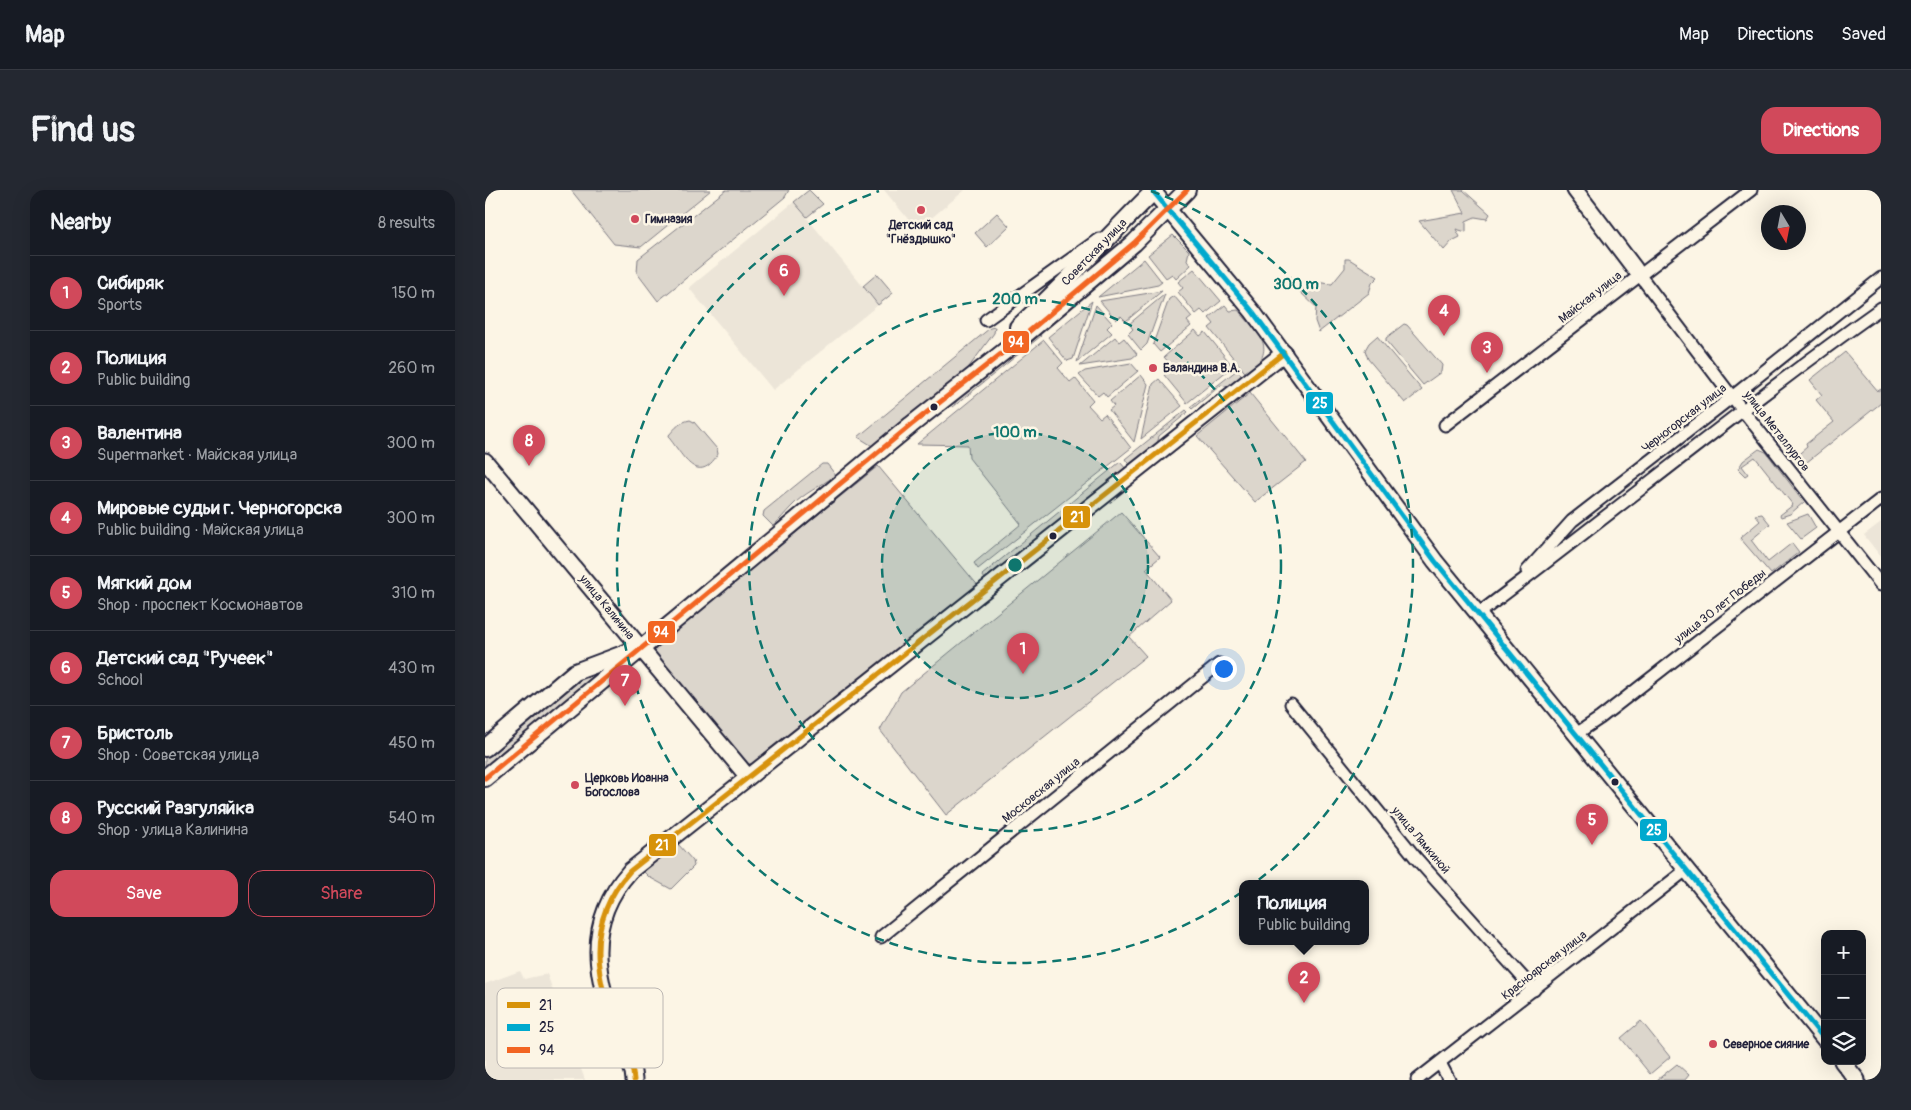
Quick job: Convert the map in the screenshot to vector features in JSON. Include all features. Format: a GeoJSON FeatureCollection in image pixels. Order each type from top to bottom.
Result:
{"type":"FeatureCollection","features":[{"type":"Feature","properties":{"kind":"main road","name":"Советская улица"},"geometry":{"type":"LineString","coordinates":[[947,397],[1091,257],[1119,225],[1154,190]]}},
{"type":"Feature","properties":{"kind":"main road"},"geometry":{"type":"LineString","coordinates":[[1154,190],[1284,353],[1410,529],[1821,1035]]}},
{"type":"Feature","properties":{"kind":"main road","name":"Советская улица"},"geometry":{"type":"LineString","coordinates":[[485,778],[640,648],[1020,339],[1134,243],[1187,190]]}},
{"type":"Feature","properties":{"kind":"main road"},"geometry":{"type":"LineString","coordinates":[[1575,190],[1638,272]]}},
{"type":"Feature","properties":{"kind":"main road"},"geometry":{"type":"LineString","coordinates":[[602,988],[599,946],[604,914],[609,899],[630,871],[1284,353]]}},
{"type":"Feature","properties":{"kind":"main road","name":"улица Калинина"},"geometry":{"type":"LineString","coordinates":[[485,461],[748,777]]}},
{"type":"Feature","properties":{"kind":"main road","name":"Советская улица"},"geometry":{"type":"LineString","coordinates":[[485,748],[575,672],[640,648]]}},
{"type":"Feature","properties":{"kind":"main road"},"geometry":{"type":"LineString","coordinates":[[1845,1065],[1857,1080]]}},
{"type":"Feature","properties":{"kind":"street","name":"Майская улица"},"geometry":{"type":"LineString","coordinates":[[1445,425],[1638,272],[1751,190]]}},
{"type":"Feature","properties":{"kind":"street"},"geometry":{"type":"LineString","coordinates":[[986,320],[1119,225]]}},
{"type":"Feature","properties":{"kind":"street","name":"улица Металлургов"},"geometry":{"type":"LineString","coordinates":[[1638,272],[1743,410],[1881,585]]}},
{"type":"Feature","properties":{"kind":"street","name":"Черногорская улица"},"geometry":{"type":"LineString","coordinates":[[1512,588],[1571,521],[1733,397],[1881,278]]}},
{"type":"Feature","properties":{"kind":"street","name":"Черногорская улица"},"geometry":{"type":"LineString","coordinates":[[1478,614],[1581,537],[1789,373],[1881,308]]}},
{"type":"Feature","properties":{"kind":"street","name":"улица 30 лет Победы"},"geometry":{"type":"LineString","coordinates":[[1576,734],[1600,718],[1773,581],[1881,499]]}},
{"type":"Feature","properties":{"kind":"street","name":"Московская улица"},"geometry":{"type":"LineString","coordinates":[[881,938],[1219,664]]}},
{"type":"Feature","properties":{"kind":"street","name":"улица Лямкиной"},"geometry":{"type":"LineString","coordinates":[[1291,704],[1416,858],[1534,990]]}},
{"type":"Feature","properties":{"kind":"street","name":"Красноярская улица"},"geometry":{"type":"LineString","coordinates":[[1417,1080],[1686,870]]}},
{"type":"Feature","properties":{"kind":"street"},"geometry":{"type":"LineString","coordinates":[[1440,1063],[1449,1080]]}},
{"type":"Feature","properties":{"kind":"shaded area","name":"Гимназия"},"geometry":{"type":"Polygon","coordinates":[[[571,190],[711,190],[641,247],[614,244],[571,190]]]}},
{"type":"Feature","properties":{"kind":"shaded area"},"geometry":{"type":"Polygon","coordinates":[[[726,190],[789,190],[785,197],[658,301],[637,273],[638,259],[726,190]]]}},
{"type":"Feature","properties":{"kind":"shaded area"},"geometry":{"type":"Polygon","coordinates":[[[809,190],[823,204],[807,217],[794,202],[809,190]]]}},
{"type":"Feature","properties":{"kind":"shaded area","name":"Детский сад \"Гнёздышко\""},"geometry":{"type":"Polygon","coordinates":[[[884,190],[965,190],[917,230],[884,190]]]}},
{"type":"Feature","properties":{"kind":"shaded area"},"geometry":{"type":"Polygon","coordinates":[[[1453,190],[1463,190],[1490,214],[1487,219],[1475,217],[1466,221],[1466,232],[1456,229],[1460,237],[1452,241],[1444,250],[1419,221],[1465,213],[1453,190]]]}},
{"type":"Feature","properties":{"kind":"shaded area"},"geometry":{"type":"Polygon","coordinates":[[[794,202],[878,305],[773,390],[689,288],[794,202]]]}},
{"type":"Feature","properties":{"kind":"shaded area"},"geometry":{"type":"Polygon","coordinates":[[[997,213],[1009,226],[987,247],[975,233],[997,213]]]}},
{"type":"Feature","properties":{"kind":"shaded area"},"geometry":{"type":"Polygon","coordinates":[[[1173,235],[1189,251],[1187,260],[1191,265],[1176,279],[1172,274],[1166,278],[1148,255],[1173,235]]]}},
{"type":"Feature","properties":{"kind":"shaded area"},"geometry":{"type":"Polygon","coordinates":[[[1144,259],[1162,282],[1158,285],[1098,297],[1144,259]]]}},
{"type":"Feature","properties":{"kind":"shaded area"},"geometry":{"type":"Polygon","coordinates":[[[1345,259],[1349,259],[1378,277],[1372,283],[1369,293],[1319,332],[1315,321],[1316,307],[1299,291],[1310,283],[1332,284],[1345,268],[1345,259]]]}},
{"type":"Feature","properties":{"kind":"shaded area"},"geometry":{"type":"Polygon","coordinates":[[[1194,269],[1221,301],[1205,314],[1201,310],[1196,314],[1178,292],[1183,288],[1178,282],[1194,269]]]}},
{"type":"Feature","properties":{"kind":"shaded area"},"geometry":{"type":"Polygon","coordinates":[[[877,274],[893,293],[878,305],[863,286],[877,274]]]}},
{"type":"Feature","properties":{"kind":"shaded area"},"geometry":{"type":"Polygon","coordinates":[[[1162,291],[1126,321],[1121,316],[1116,320],[1100,301],[1162,291]]]}},
{"type":"Feature","properties":{"kind":"shaded area"},"geometry":{"type":"Polygon","coordinates":[[[1165,294],[1147,344],[1141,350],[1128,334],[1133,329],[1129,324],[1165,294]]]}},
{"type":"Feature","properties":{"kind":"shaded area"},"geometry":{"type":"Polygon","coordinates":[[[1174,296],[1192,317],[1187,321],[1191,326],[1160,352],[1153,344],[1169,299],[1174,296]]]}},
{"type":"Feature","properties":{"kind":"shaded area"},"geometry":{"type":"Polygon","coordinates":[[[1092,301],[1073,359],[1067,361],[1048,337],[1092,301]]]}},
{"type":"Feature","properties":{"kind":"shaded area"},"geometry":{"type":"Polygon","coordinates":[[[1096,305],[1112,323],[1107,328],[1112,333],[1077,362],[1096,305]]]}},
{"type":"Feature","properties":{"kind":"shaded area"},"geometry":{"type":"Polygon","coordinates":[[[1225,305],[1230,311],[1238,310],[1259,334],[1263,342],[1262,357],[1248,376],[1209,328],[1214,324],[1209,318],[1225,305]]]}},
{"type":"Feature","properties":{"kind":"shaded area"},"geometry":{"type":"Polygon","coordinates":[[[1404,324],[1407,325],[1442,365],[1441,372],[1423,385],[1386,341],[1386,338],[1404,324]]]}},
{"type":"Feature","properties":{"kind":"shaded area"},"geometry":{"type":"Polygon","coordinates":[[[995,327],[994,333],[966,371],[874,447],[858,437],[990,328],[995,327]]]}},
{"type":"Feature","properties":{"kind":"shaded area"},"geometry":{"type":"Polygon","coordinates":[[[1195,330],[1200,336],[1205,332],[1231,364],[1171,365],[1164,357],[1195,330]]]}},
{"type":"Feature","properties":{"kind":"shaded area"},"geometry":{"type":"Polygon","coordinates":[[[1037,331],[1041,336],[953,407],[960,395],[1037,331]]]}},
{"type":"Feature","properties":{"kind":"shaded area"},"geometry":{"type":"Polygon","coordinates":[[[1377,336],[1422,390],[1405,403],[1368,359],[1365,350],[1369,343],[1377,336]]]}},
{"type":"Feature","properties":{"kind":"shaded area"},"geometry":{"type":"Polygon","coordinates":[[[1115,337],[1119,342],[1124,338],[1137,354],[1132,358],[1080,366],[1115,337]]]}},
{"type":"Feature","properties":{"kind":"shaded area"},"geometry":{"type":"Polygon","coordinates":[[[1044,340],[1063,363],[1058,368],[1070,382],[1075,378],[1093,400],[1088,405],[1100,418],[1105,414],[1131,448],[978,569],[974,563],[1021,524],[969,458],[968,445],[917,444],[1044,340]]]}},
{"type":"Feature","properties":{"kind":"shaded area"},"geometry":{"type":"Polygon","coordinates":[[[1845,352],[1878,391],[1881,389],[1881,403],[1802,466],[1794,458],[1807,447],[1806,444],[1834,422],[1816,400],[1822,395],[1810,380],[1845,352]]]}},
{"type":"Feature","properties":{"kind":"shaded area"},"geometry":{"type":"Polygon","coordinates":[[[1131,363],[1138,371],[1107,397],[1103,392],[1098,396],[1079,375],[1085,371],[1131,363]]]}},
{"type":"Feature","properties":{"kind":"shaded area"},"geometry":{"type":"Polygon","coordinates":[[[1228,370],[1187,403],[1164,375],[1169,371],[1228,370]]]}},
{"type":"Feature","properties":{"kind":"shaded area"},"geometry":{"type":"Polygon","coordinates":[[[1237,370],[1244,379],[1232,388],[1221,385],[1192,409],[1190,407],[1237,370]]]}},
{"type":"Feature","properties":{"kind":"shaded area"},"geometry":{"type":"Polygon","coordinates":[[[1141,375],[1148,384],[1134,442],[1109,410],[1114,406],[1110,401],[1141,375]]]}},
{"type":"Feature","properties":{"kind":"shaded area"},"geometry":{"type":"Polygon","coordinates":[[[1159,379],[1182,406],[1141,439],[1153,384],[1159,379]]]}},
{"type":"Feature","properties":{"kind":"shaded area"},"geometry":{"type":"Polygon","coordinates":[[[1250,393],[1306,462],[1255,502],[1197,436],[1250,393]]]}},
{"type":"Feature","properties":{"kind":"shaded area"},"geometry":{"type":"Polygon","coordinates":[[[1186,410],[1188,412],[1159,436],[1157,445],[1130,466],[1125,459],[1186,410]]]}},
{"type":"Feature","properties":{"kind":"shaded area"},"geometry":{"type":"Polygon","coordinates":[[[690,420],[694,422],[717,449],[718,454],[704,468],[698,468],[686,460],[670,439],[669,435],[676,427],[690,420]]]}},
{"type":"Feature","properties":{"kind":"shaded area"},"geometry":{"type":"Polygon","coordinates":[[[1759,449],[1766,452],[1804,502],[1790,514],[1781,517],[1780,515],[1793,505],[1755,457],[1742,466],[1748,474],[1745,476],[1738,469],[1743,461],[1759,449]]]}},
{"type":"Feature","properties":{"kind":"shaded area"},"geometry":{"type":"Polygon","coordinates":[[[1120,462],[1126,469],[986,580],[982,575],[1120,462]]]}},
{"type":"Feature","properties":{"kind":"shaded area"},"geometry":{"type":"Polygon","coordinates":[[[822,464],[827,464],[834,473],[834,476],[797,501],[773,526],[763,516],[764,511],[822,464]]]}},
{"type":"Feature","properties":{"kind":"shaded area"},"geometry":{"type":"Polygon","coordinates":[[[878,466],[980,588],[759,762],[749,764],[740,759],[660,662],[655,651],[658,644],[878,466]]]}},
{"type":"Feature","properties":{"kind":"shaded area"},"geometry":{"type":"Polygon","coordinates":[[[1121,512],[1160,557],[1146,569],[1171,600],[1129,637],[1146,656],[946,815],[880,730],[901,692],[1121,512]]]}},
{"type":"Feature","properties":{"kind":"shaded area"},"geometry":{"type":"Polygon","coordinates":[[[1762,514],[1770,524],[1751,540],[1768,562],[1792,543],[1799,552],[1771,574],[1740,538],[1760,521],[1755,515],[1762,514]]]}},
{"type":"Feature","properties":{"kind":"shaded area"},"geometry":{"type":"Polygon","coordinates":[[[1808,514],[1816,528],[1801,539],[1787,522],[1808,514]]]}},
{"type":"Feature","properties":{"kind":"shaded area"},"geometry":{"type":"Polygon","coordinates":[[[1881,522],[1881,557],[1864,535],[1881,522]]]}},
{"type":"Feature","properties":{"kind":"shaded area"},"geometry":{"type":"Polygon","coordinates":[[[619,660],[485,771],[485,755],[573,683],[619,660]]]}},
{"type":"Feature","properties":{"kind":"shaded area"},"geometry":{"type":"Polygon","coordinates":[[[672,844],[678,844],[693,861],[694,866],[671,889],[649,877],[643,871],[644,866],[672,844]]]}},
{"type":"Feature","properties":{"kind":"shaded area"},"geometry":{"type":"Polygon","coordinates":[[[520,971],[524,979],[547,974],[552,988],[497,988],[497,1068],[581,1068],[585,1080],[485,1080],[485,984],[520,971]]]}},
{"type":"Feature","properties":{"kind":"shaded area"},"geometry":{"type":"Polygon","coordinates":[[[1641,1021],[1670,1057],[1650,1074],[1621,1038],[1641,1021]]]}},
{"type":"Feature","properties":{"kind":"shaded area"},"geometry":{"type":"Polygon","coordinates":[[[1677,1064],[1689,1075],[1685,1080],[1657,1080],[1677,1064]]]}},
{"type":"Feature","properties":{"kind":"transit line","name":"25"},"geometry":{"type":"LineString","coordinates":[[1152,190],[1253,312],[1435,561],[1821,1035]]}},
{"type":"Feature","properties":{"kind":"transit line","name":"94"},"geometry":{"type":"LineString","coordinates":[[485,778],[911,425],[1020,339],[1134,243],[1187,190]]}},
{"type":"Feature","properties":{"kind":"transit line","name":"21"},"geometry":{"type":"LineString","coordinates":[[603,988],[599,970],[598,945],[602,920],[612,895],[630,871],[1284,353]]}},
{"type":"Feature","properties":{"kind":"transit line","name":"21"},"geometry":{"type":"LineString","coordinates":[[631,1068],[634,1080]]}},
{"type":"Feature","properties":{"kind":"place","name":"Детский сад \"Гнёздышко\""},"geometry":{"type":"Point","coordinates":[921,210]}},
{"type":"Feature","properties":{"kind":"place","name":"Гимназия"},"geometry":{"type":"Point","coordinates":[635,219]}},
{"type":"Feature","properties":{"kind":"place","name":"Детский сад \"Ручеек\""},"geometry":{"type":"Point","coordinates":[784,296]}},
{"type":"Feature","properties":{"kind":"place","name":"Мировые судьи г. Черногорска"},"geometry":{"type":"Point","coordinates":[1444,336]}},
{"type":"Feature","properties":{"kind":"place","name":"Баландина В.А."},"geometry":{"type":"Point","coordinates":[1153,368]}},
{"type":"Feature","properties":{"kind":"place","name":"Валентина"},"geometry":{"type":"Point","coordinates":[1487,373]}},
{"type":"Feature","properties":{"kind":"place","name":"Русский Разгуляйка"},"geometry":{"type":"Point","coordinates":[529,466]}},
{"type":"Feature","properties":{"kind":"place","name":"Сибиряк"},"geometry":{"type":"Point","coordinates":[1023,674]}},
{"type":"Feature","properties":{"kind":"place","name":"Бристоль"},"geometry":{"type":"Point","coordinates":[625,706]}},
{"type":"Feature","properties":{"kind":"place","name":"Церковь Иоанна Богослова"},"geometry":{"type":"Point","coordinates":[575,785]}},
{"type":"Feature","properties":{"kind":"place","name":"Мягкий дом"},"geometry":{"type":"Point","coordinates":[1592,845]}},
{"type":"Feature","properties":{"kind":"place","name":"Полиция"},"geometry":{"type":"Point","coordinates":[1304,1003]}},
{"type":"Feature","properties":{"kind":"place","name":"Северное сияние"},"geometry":{"type":"Point","coordinates":[1713,1044]}}]}
